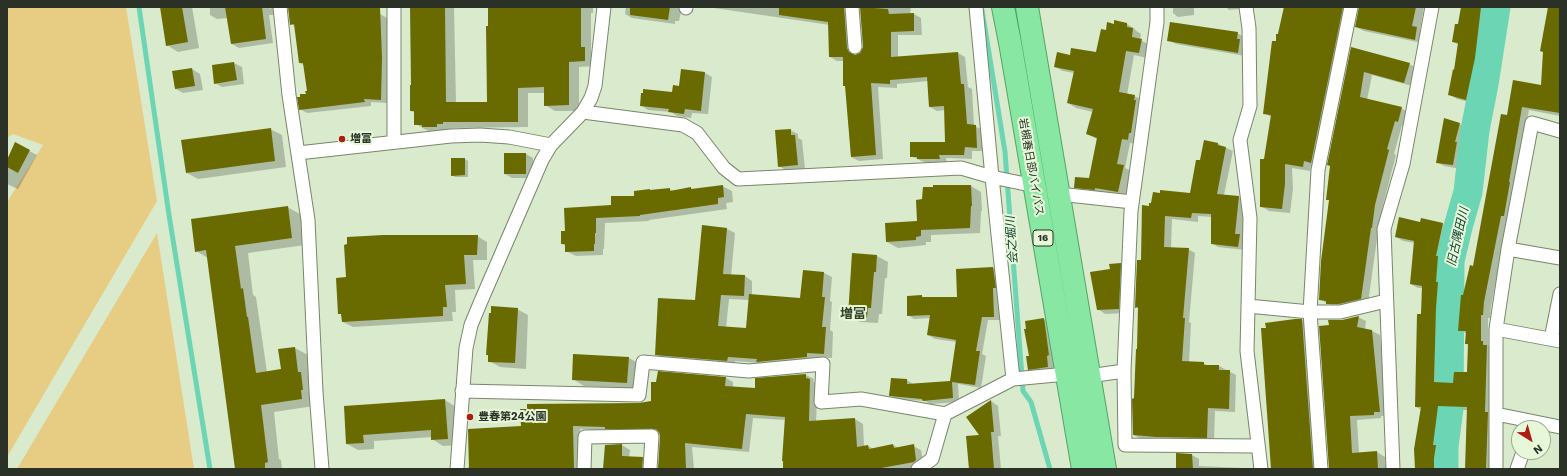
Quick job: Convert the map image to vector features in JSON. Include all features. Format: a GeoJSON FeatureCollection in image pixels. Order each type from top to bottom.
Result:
{"type":"FeatureCollection","features":[{"type":"Feature","properties":{"kind":"highway","name":"岩槻春日部バイパス"},"geometry":{"type":"LineString","coordinates":[[1003,7],[1083,469]]}},
{"type":"Feature","properties":{"kind":"highway","name":"岩槻春日部バイパス"},"geometry":{"type":"LineString","coordinates":[[1027,7],[1105,469]]}},
{"type":"Feature","properties":{"kind":"street"},"geometry":{"type":"LineString","coordinates":[[280,7],[289,96],[308,220],[316,392],[322,469]]}},
{"type":"Feature","properties":{"kind":"street"},"geometry":{"type":"LineString","coordinates":[[394,7],[394,142]]}},
{"type":"Feature","properties":{"kind":"street"},"geometry":{"type":"LineString","coordinates":[[457,469],[466,348],[472,325],[522,207],[551,145],[583,112],[591,98],[595,86],[604,7]]}},
{"type":"Feature","properties":{"kind":"street"},"geometry":{"type":"LineString","coordinates":[[852,7],[855,47]]}},
{"type":"Feature","properties":{"kind":"street"},"geometry":{"type":"LineString","coordinates":[[976,7],[1013,379]]}},
{"type":"Feature","properties":{"kind":"street"},"geometry":{"type":"LineString","coordinates":[[1157,7],[1157,22],[1132,202],[1124,371],[1124,445],[1258,446]]}},
{"type":"Feature","properties":{"kind":"street"},"geometry":{"type":"LineString","coordinates":[[1246,7],[1249,28],[1250,106],[1240,140],[1250,218],[1247,352],[1261,469]]}},
{"type":"Feature","properties":{"kind":"street"},"geometry":{"type":"LineString","coordinates":[[1321,469],[1310,312],[1318,170],[1351,7]]}},
{"type":"Feature","properties":{"kind":"street"},"geometry":{"type":"LineString","coordinates":[[1393,469],[1384,229],[1403,164],[1432,7]]}},
{"type":"Feature","properties":{"kind":"street"},"geometry":{"type":"LineString","coordinates":[[583,112],[683,125],[697,133],[724,168],[738,179],[961,168],[992,177],[1034,186]]}},
{"type":"Feature","properties":{"kind":"street"},"geometry":{"type":"LineString","coordinates":[[1496,469],[1496,329],[1508,249],[1532,124],[1560,131]]}},
{"type":"Feature","properties":{"kind":"street"},"geometry":{"type":"LineString","coordinates":[[298,153],[480,134],[509,137],[551,145]]}},
{"type":"Feature","properties":{"kind":"street"},"geometry":{"type":"LineString","coordinates":[[1059,194],[1132,202]]}},
{"type":"Feature","properties":{"kind":"street"},"geometry":{"type":"LineString","coordinates":[[1508,249],[1560,258]]}},
{"type":"Feature","properties":{"kind":"street"},"geometry":{"type":"LineString","coordinates":[[1496,329],[1555,340],[1560,294]]}},
{"type":"Feature","properties":{"kind":"street"},"geometry":{"type":"LineString","coordinates":[[1248,306],[1310,312],[1340,312],[1386,301]]}},
{"type":"Feature","properties":{"kind":"street"},"geometry":{"type":"LineString","coordinates":[[462,391],[639,395],[643,362],[749,371],[823,364],[821,402],[860,399],[945,414],[1013,379],[1067,374]]}},
{"type":"Feature","properties":{"kind":"street"},"geometry":{"type":"LineString","coordinates":[[1089,376],[1124,371]]}},
{"type":"Feature","properties":{"kind":"street"},"geometry":{"type":"LineString","coordinates":[[918,469],[932,460],[945,414]]}},
{"type":"Feature","properties":{"kind":"street"},"geometry":{"type":"LineString","coordinates":[[1496,414],[1516,420]]}},
{"type":"Feature","properties":{"kind":"street"},"geometry":{"type":"LineString","coordinates":[[584,469],[585,437],[652,436],[650,469]]}},
{"type":"Feature","properties":{"kind":"shaded area"},"geometry":{"type":"Polygon","coordinates":[[[7,7],[126,7],[157,201],[7,457],[7,202],[43,145],[13,134],[7,138],[7,7]]]}},
{"type":"Feature","properties":{"kind":"shaded area"},"geometry":{"type":"Polygon","coordinates":[[[157,233],[194,469],[17,469],[157,233]]]}},
{"type":"Feature","properties":{"kind":"building"},"geometry":{"type":"Polygon","coordinates":[[[160,7],[182,7],[188,42],[166,46],[160,7]]]}},
{"type":"Feature","properties":{"kind":"building"},"geometry":{"type":"Polygon","coordinates":[[[225,7],[262,7],[266,39],[231,44],[225,7]]]}},
{"type":"Feature","properties":{"kind":"building"},"geometry":{"type":"Polygon","coordinates":[[[288,7],[380,7],[382,58],[381,100],[364,99],[365,102],[299,110],[297,97],[300,97],[300,94],[306,94],[305,91],[307,91],[303,63],[299,63],[294,24],[290,25],[288,7]]]}},
{"type":"Feature","properties":{"kind":"building"},"geometry":{"type":"Polygon","coordinates":[[[410,7],[445,7],[446,102],[487,102],[486,26],[488,26],[488,7],[581,7],[581,47],[585,47],[585,61],[569,62],[569,105],[544,106],[544,87],[518,88],[518,122],[443,122],[443,124],[437,124],[437,127],[422,127],[422,125],[414,125],[414,111],[410,111],[410,7]]]}},
{"type":"Feature","properties":{"kind":"building"},"geometry":{"type":"Polygon","coordinates":[[[630,7],[670,7],[668,20],[630,15],[630,7]]]}},
{"type":"Feature","properties":{"kind":"building"},"geometry":{"type":"Polygon","coordinates":[[[779,7],[844,7],[847,48],[849,52],[855,55],[860,53],[863,47],[860,7],[888,9],[889,14],[914,13],[914,31],[891,32],[891,57],[958,52],[961,84],[964,84],[967,124],[976,125],[977,148],[965,147],[964,155],[939,155],[940,159],[917,159],[917,157],[910,157],[910,142],[945,142],[944,106],[929,107],[927,77],[890,80],[890,84],[871,83],[876,155],[851,157],[845,86],[843,86],[843,57],[829,57],[828,22],[779,15],[779,7]]]}},
{"type":"Feature","properties":{"kind":"building"},"geometry":{"type":"Polygon","coordinates":[[[1284,7],[1343,7],[1311,163],[1304,161],[1303,167],[1285,164],[1285,184],[1282,209],[1260,207],[1260,159],[1264,159],[1271,115],[1263,114],[1272,41],[1276,41],[1276,34],[1278,34],[1284,7]]]}},
{"type":"Feature","properties":{"kind":"building"},"geometry":{"type":"Polygon","coordinates":[[[1359,7],[1416,7],[1412,26],[1417,27],[1415,40],[1355,27],[1359,7]]]}},
{"type":"Feature","properties":{"kind":"building"},"geometry":{"type":"Polygon","coordinates":[[[1461,7],[1481,7],[1475,58],[1466,100],[1448,95],[1458,43],[1452,42],[1455,24],[1458,24],[1461,7]]]}},
{"type":"Feature","properties":{"kind":"building"},"geometry":{"type":"Polygon","coordinates":[[[1548,7],[1560,7],[1560,113],[1522,107],[1504,216],[1501,216],[1484,302],[1483,315],[1481,315],[1481,341],[1483,341],[1483,345],[1487,345],[1485,412],[1488,412],[1486,469],[1465,469],[1467,407],[1438,406],[1433,445],[1436,445],[1434,469],[1415,469],[1414,449],[1421,407],[1415,407],[1417,314],[1421,314],[1422,286],[1410,284],[1414,241],[1395,237],[1399,217],[1420,222],[1421,218],[1443,223],[1436,256],[1438,256],[1436,282],[1438,282],[1434,382],[1453,383],[1454,372],[1467,372],[1468,344],[1465,344],[1466,331],[1458,331],[1461,295],[1463,295],[1470,265],[1473,266],[1501,114],[1507,115],[1513,80],[1541,85],[1543,52],[1540,51],[1548,7]]]}},
{"type":"Feature","properties":{"kind":"building"},"geometry":{"type":"Polygon","coordinates":[[[1114,20],[1127,23],[1127,27],[1133,28],[1132,37],[1142,39],[1139,53],[1126,51],[1119,92],[1135,95],[1134,100],[1136,100],[1131,133],[1129,133],[1128,140],[1122,139],[1117,164],[1124,165],[1118,192],[1095,188],[1095,190],[1074,188],[1075,177],[1089,178],[1097,138],[1086,134],[1093,109],[1067,103],[1074,71],[1054,67],[1057,52],[1070,55],[1071,48],[1096,52],[1101,29],[1106,30],[1107,22],[1114,24],[1114,20]]]}},
{"type":"Feature","properties":{"kind":"building"},"geometry":{"type":"Polygon","coordinates":[[[1170,22],[1238,32],[1237,39],[1240,39],[1238,53],[1167,41],[1170,22]]]}},
{"type":"Feature","properties":{"kind":"building"},"geometry":{"type":"Polygon","coordinates":[[[1351,47],[1410,63],[1404,83],[1364,72],[1360,97],[1402,107],[1398,122],[1395,121],[1387,149],[1389,150],[1375,205],[1361,299],[1339,304],[1326,304],[1326,301],[1319,300],[1321,261],[1329,200],[1326,200],[1330,166],[1327,165],[1351,47]]]}},
{"type":"Feature","properties":{"kind":"building"},"geometry":{"type":"Polygon","coordinates":[[[234,62],[237,80],[214,84],[212,65],[234,62]]]}},
{"type":"Feature","properties":{"kind":"building"},"geometry":{"type":"Polygon","coordinates":[[[192,68],[195,86],[175,89],[172,71],[192,68]]]}},
{"type":"Feature","properties":{"kind":"building"},"geometry":{"type":"Polygon","coordinates":[[[681,69],[705,72],[701,111],[685,109],[684,114],[668,112],[669,109],[640,106],[641,93],[643,93],[643,89],[672,92],[673,85],[679,86],[681,69]]]}},
{"type":"Feature","properties":{"kind":"building"},"geometry":{"type":"Polygon","coordinates":[[[1444,118],[1460,123],[1455,142],[1457,142],[1453,165],[1436,163],[1444,118]]]}},
{"type":"Feature","properties":{"kind":"building"},"geometry":{"type":"Polygon","coordinates":[[[271,128],[275,161],[186,173],[181,140],[271,128]]]}},
{"type":"Feature","properties":{"kind":"building"},"geometry":{"type":"Polygon","coordinates":[[[791,129],[791,135],[795,135],[798,165],[778,167],[775,130],[791,129]]]}},
{"type":"Feature","properties":{"kind":"building"},"geometry":{"type":"Polygon","coordinates":[[[1204,140],[1218,143],[1218,145],[1226,147],[1217,194],[1239,196],[1235,234],[1240,234],[1238,247],[1211,244],[1211,214],[1192,213],[1191,218],[1165,216],[1164,247],[1189,248],[1183,318],[1185,318],[1182,361],[1204,362],[1204,365],[1219,365],[1219,370],[1230,370],[1229,409],[1208,408],[1207,438],[1133,435],[1132,399],[1134,398],[1138,307],[1135,308],[1137,260],[1141,260],[1142,205],[1149,206],[1153,192],[1160,193],[1160,190],[1190,193],[1196,160],[1200,160],[1204,140]]]}},
{"type":"Feature","properties":{"kind":"building"},"geometry":{"type":"Polygon","coordinates":[[[15,142],[30,150],[18,173],[7,167],[7,160],[15,142]]]}},
{"type":"Feature","properties":{"kind":"building"},"geometry":{"type":"Polygon","coordinates":[[[504,153],[526,153],[526,174],[504,174],[504,153]]]}},
{"type":"Feature","properties":{"kind":"building"},"geometry":{"type":"Polygon","coordinates":[[[451,158],[465,158],[465,175],[451,176],[451,158]]]}},
{"type":"Feature","properties":{"kind":"building"},"geometry":{"type":"Polygon","coordinates":[[[723,185],[724,197],[718,198],[718,204],[640,216],[596,218],[594,251],[565,252],[565,244],[561,244],[561,231],[565,231],[564,208],[611,205],[611,196],[634,196],[634,191],[670,188],[670,191],[691,187],[691,189],[723,185]]]}},
{"type":"Feature","properties":{"kind":"building"},"geometry":{"type":"Polygon","coordinates":[[[933,185],[971,185],[972,206],[970,228],[921,230],[921,236],[916,237],[916,240],[886,242],[885,223],[917,221],[916,200],[922,199],[923,187],[933,187],[933,185]]]}},
{"type":"Feature","properties":{"kind":"building"},"geometry":{"type":"Polygon","coordinates":[[[288,206],[292,238],[235,246],[241,289],[243,288],[248,317],[256,373],[281,369],[278,349],[295,347],[298,372],[301,372],[303,390],[301,390],[302,399],[261,405],[268,462],[265,463],[265,469],[235,469],[206,250],[195,252],[191,219],[288,206]]]}},
{"type":"Feature","properties":{"kind":"building"},"geometry":{"type":"Polygon","coordinates":[[[702,225],[727,228],[723,274],[745,275],[744,296],[721,295],[718,326],[746,328],[749,294],[800,298],[803,270],[824,272],[822,297],[825,297],[822,327],[826,327],[824,354],[807,353],[807,357],[756,362],[757,359],[728,357],[727,361],[655,355],[658,298],[695,300],[702,225]]]}},
{"type":"Feature","properties":{"kind":"building"},"geometry":{"type":"Polygon","coordinates":[[[383,235],[478,235],[477,255],[464,255],[466,284],[445,285],[447,307],[443,307],[443,316],[342,322],[341,314],[338,314],[336,278],[346,277],[344,245],[347,244],[347,237],[383,235]]]}},
{"type":"Feature","properties":{"kind":"building"},"geometry":{"type":"Polygon","coordinates":[[[852,253],[877,255],[871,308],[868,308],[867,317],[848,316],[852,253]]]}},
{"type":"Feature","properties":{"kind":"building"},"geometry":{"type":"Polygon","coordinates":[[[1121,263],[1119,309],[1097,310],[1090,272],[1110,269],[1109,264],[1121,263]]]}},
{"type":"Feature","properties":{"kind":"building"},"geometry":{"type":"Polygon","coordinates":[[[993,267],[996,288],[993,288],[994,317],[982,317],[976,351],[980,351],[975,385],[952,382],[953,398],[923,401],[922,399],[889,396],[891,378],[907,379],[907,384],[950,381],[956,340],[927,335],[930,315],[907,316],[907,296],[922,295],[922,297],[957,297],[956,269],[993,267]]]}},
{"type":"Feature","properties":{"kind":"building"},"geometry":{"type":"Polygon","coordinates":[[[491,306],[518,308],[515,363],[488,362],[488,355],[486,355],[489,313],[491,313],[491,306]]]}},
{"type":"Feature","properties":{"kind":"building"},"geometry":{"type":"Polygon","coordinates":[[[1359,316],[1357,327],[1372,330],[1380,412],[1374,412],[1374,415],[1350,416],[1352,453],[1377,451],[1378,469],[1329,469],[1319,326],[1329,325],[1328,320],[1342,320],[1359,316]]]}},
{"type":"Feature","properties":{"kind":"building"},"geometry":{"type":"Polygon","coordinates":[[[1044,318],[1049,355],[1047,356],[1048,367],[1028,370],[1026,356],[1029,356],[1024,329],[1026,329],[1025,321],[1044,318]]]}},
{"type":"Feature","properties":{"kind":"building"},"geometry":{"type":"Polygon","coordinates":[[[1302,319],[1313,469],[1271,469],[1261,328],[1266,328],[1265,323],[1302,319]]]}},
{"type":"Feature","properties":{"kind":"building"},"geometry":{"type":"Polygon","coordinates":[[[573,354],[629,357],[627,383],[572,380],[573,354]]]}},
{"type":"Feature","properties":{"kind":"building"},"geometry":{"type":"Polygon","coordinates":[[[658,371],[726,377],[725,386],[755,388],[755,378],[806,374],[806,378],[810,379],[809,421],[855,418],[857,447],[868,445],[869,449],[893,444],[894,448],[914,444],[916,460],[914,462],[876,469],[783,469],[782,461],[785,417],[746,414],[742,449],[685,443],[686,469],[658,469],[660,436],[656,429],[605,429],[605,427],[573,426],[574,469],[469,469],[468,429],[521,426],[520,409],[527,409],[527,404],[639,403],[651,401],[651,382],[656,382],[658,371]]]}},
{"type":"Feature","properties":{"kind":"building"},"geometry":{"type":"Polygon","coordinates":[[[445,399],[448,439],[431,440],[431,430],[363,435],[364,443],[346,444],[344,406],[445,399]]]}},
{"type":"Feature","properties":{"kind":"building"},"geometry":{"type":"Polygon","coordinates":[[[991,400],[994,432],[991,432],[994,469],[969,469],[966,436],[979,435],[966,417],[991,400]]]}},
{"type":"Feature","properties":{"kind":"building"},"geometry":{"type":"Polygon","coordinates":[[[622,444],[622,456],[643,457],[642,469],[603,469],[605,445],[622,444]]]}},
{"type":"Feature","properties":{"kind":"building"},"geometry":{"type":"Polygon","coordinates":[[[1176,453],[1192,454],[1193,469],[1176,469],[1176,453]]]}},
{"type":"Feature","properties":{"kind":"waterway"},"geometry":{"type":"LineString","coordinates":[[139,7],[169,215],[210,469]]}},
{"type":"Feature","properties":{"kind":"waterway","name":"旧古隅田川"},"geometry":{"type":"LineString","coordinates":[[1444,469],[1444,446],[1449,408],[1450,261],[1468,192],[1475,130],[1496,7]]}},
{"type":"Feature","properties":{"kind":"waterway","name":"会之堀川"},"geometry":{"type":"LineString","coordinates":[[982,10],[1005,152],[1023,391],[1031,402],[1050,469]]}},
{"type":"Feature","properties":{"kind":"place","name":"増富"},"geometry":{"type":"Point","coordinates":[342,139]}},
{"type":"Feature","properties":{"kind":"place","name":"豊春第24公園"},"geometry":{"type":"Point","coordinates":[470,417]}},
{"type":"Feature","properties":{"kind":"district","name":"増富"},"geometry":{"type":"Point","coordinates":[853,314]}}]}
